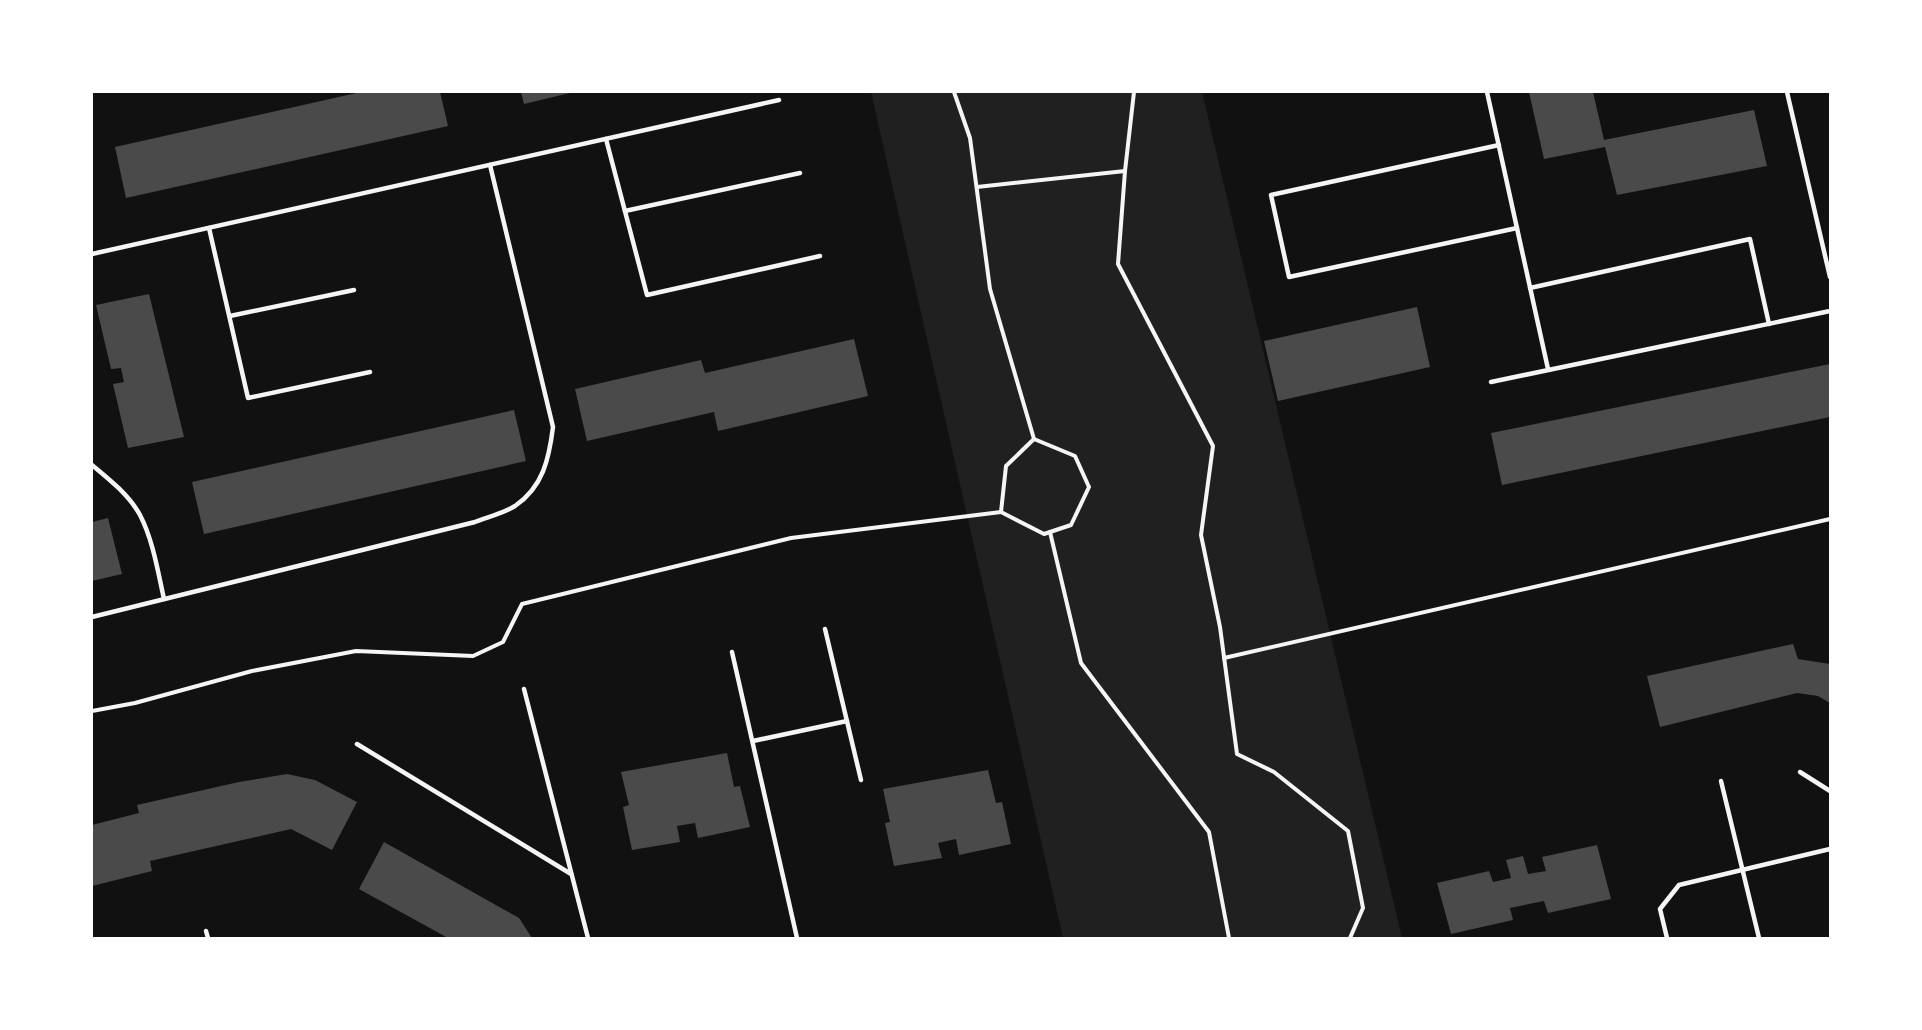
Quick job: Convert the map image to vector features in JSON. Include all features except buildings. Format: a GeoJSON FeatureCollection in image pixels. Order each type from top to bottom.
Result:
{"type":"FeatureCollection","features":[{"type":"Feature","properties":{"kind":"lane"},"geometry":{"type":"LineString","coordinates":[[1487,92],[1548,369]]}},
{"type":"Feature","properties":{"kind":"lane"},"geometry":{"type":"LineString","coordinates":[[1787,92],[1830,277]]}},
{"type":"Feature","properties":{"kind":"lane"},"geometry":{"type":"LineString","coordinates":[[92,254],[779,100]]}},
{"type":"Feature","properties":{"kind":"lane"},"geometry":{"type":"LineString","coordinates":[[606,139],[647,295],[820,256]]}},
{"type":"Feature","properties":{"kind":"lane"},"geometry":{"type":"LineString","coordinates":[[1499,145],[1271,195],[1289,277],[1517,228]]}},
{"type":"Feature","properties":{"kind":"lane"},"geometry":{"type":"LineString","coordinates":[[92,617],[476,522],[514,507],[534,489],[549,458],[553,427],[490,165]]}},
{"type":"Feature","properties":{"kind":"lane"},"geometry":{"type":"LineString","coordinates":[[625,211],[800,173]]}},
{"type":"Feature","properties":{"kind":"lane"},"geometry":{"type":"LineString","coordinates":[[209,228],[248,398],[370,372]]}},
{"type":"Feature","properties":{"kind":"lane"},"geometry":{"type":"LineString","coordinates":[[1530,288],[1750,239],[1769,324]]}},
{"type":"Feature","properties":{"kind":"lane"},"geometry":{"type":"LineString","coordinates":[[230,316],[354,290]]}},
{"type":"Feature","properties":{"kind":"lane"},"geometry":{"type":"LineString","coordinates":[[1491,382],[1830,311]]}},
{"type":"Feature","properties":{"kind":"lane"},"geometry":{"type":"LineString","coordinates":[[92,465],[126,496],[140,514],[164,599]]}},
{"type":"Feature","properties":{"kind":"lane"},"geometry":{"type":"LineString","coordinates":[[825,629],[861,780]]}},
{"type":"Feature","properties":{"kind":"lane"},"geometry":{"type":"LineString","coordinates":[[732,652],[797,939]]}},
{"type":"Feature","properties":{"kind":"lane"},"geometry":{"type":"LineString","coordinates":[[524,689],[588,939]]}},
{"type":"Feature","properties":{"kind":"lane"},"geometry":{"type":"LineString","coordinates":[[753,741],[847,721]]}},
{"type":"Feature","properties":{"kind":"lane"},"geometry":{"type":"LineString","coordinates":[[357,744],[571,874]]}},
{"type":"Feature","properties":{"kind":"lane"},"geometry":{"type":"LineString","coordinates":[[1800,772],[1830,791]]}},
{"type":"Feature","properties":{"kind":"lane"},"geometry":{"type":"LineString","coordinates":[[1721,781],[1758,939]]}},
{"type":"Feature","properties":{"kind":"lane"},"geometry":{"type":"LineString","coordinates":[[1667,939],[1660,909],[1679,885],[1830,849]]}},
{"type":"Feature","properties":{"kind":"lane"},"geometry":{"type":"LineString","coordinates":[[206,931],[208,939]]}},
{"type":"Feature","properties":{"kind":"path"},"geometry":{"type":"LineString","coordinates":[[954,92],[970,138],[990,289],[1034,439]]}},
{"type":"Feature","properties":{"kind":"path"},"geometry":{"type":"LineString","coordinates":[[1134,92],[1118,264],[1213,446],[1201,535],[1220,627],[1237,754],[1274,772],[1348,831],[1362,908],[1350,939]]}},
{"type":"Feature","properties":{"kind":"path"},"geometry":{"type":"LineString","coordinates":[[977,187],[1125,171]]}},
{"type":"Feature","properties":{"kind":"path"},"geometry":{"type":"LineString","coordinates":[[1001,512],[1006,466],[1034,439]]}},
{"type":"Feature","properties":{"kind":"path"},"geometry":{"type":"LineString","coordinates":[[92,711],[135,703],[252,671],[356,651],[473,656],[503,642],[522,604],[791,538],[1001,512],[1044,534],[1071,525],[1089,487],[1076,456],[1034,439]]}},
{"type":"Feature","properties":{"kind":"path"},"geometry":{"type":"LineString","coordinates":[[1224,658],[1830,519]]}},
{"type":"Feature","properties":{"kind":"path"},"geometry":{"type":"LineString","coordinates":[[1050,532],[1081,663],[1209,832],[1229,939]]}},
{"type":"Feature","properties":{"kind":"shaded area"},"geometry":{"type":"Polygon","coordinates":[[[871,92],[1202,92],[1402,938],[1063,938],[871,92]]]}}]}
